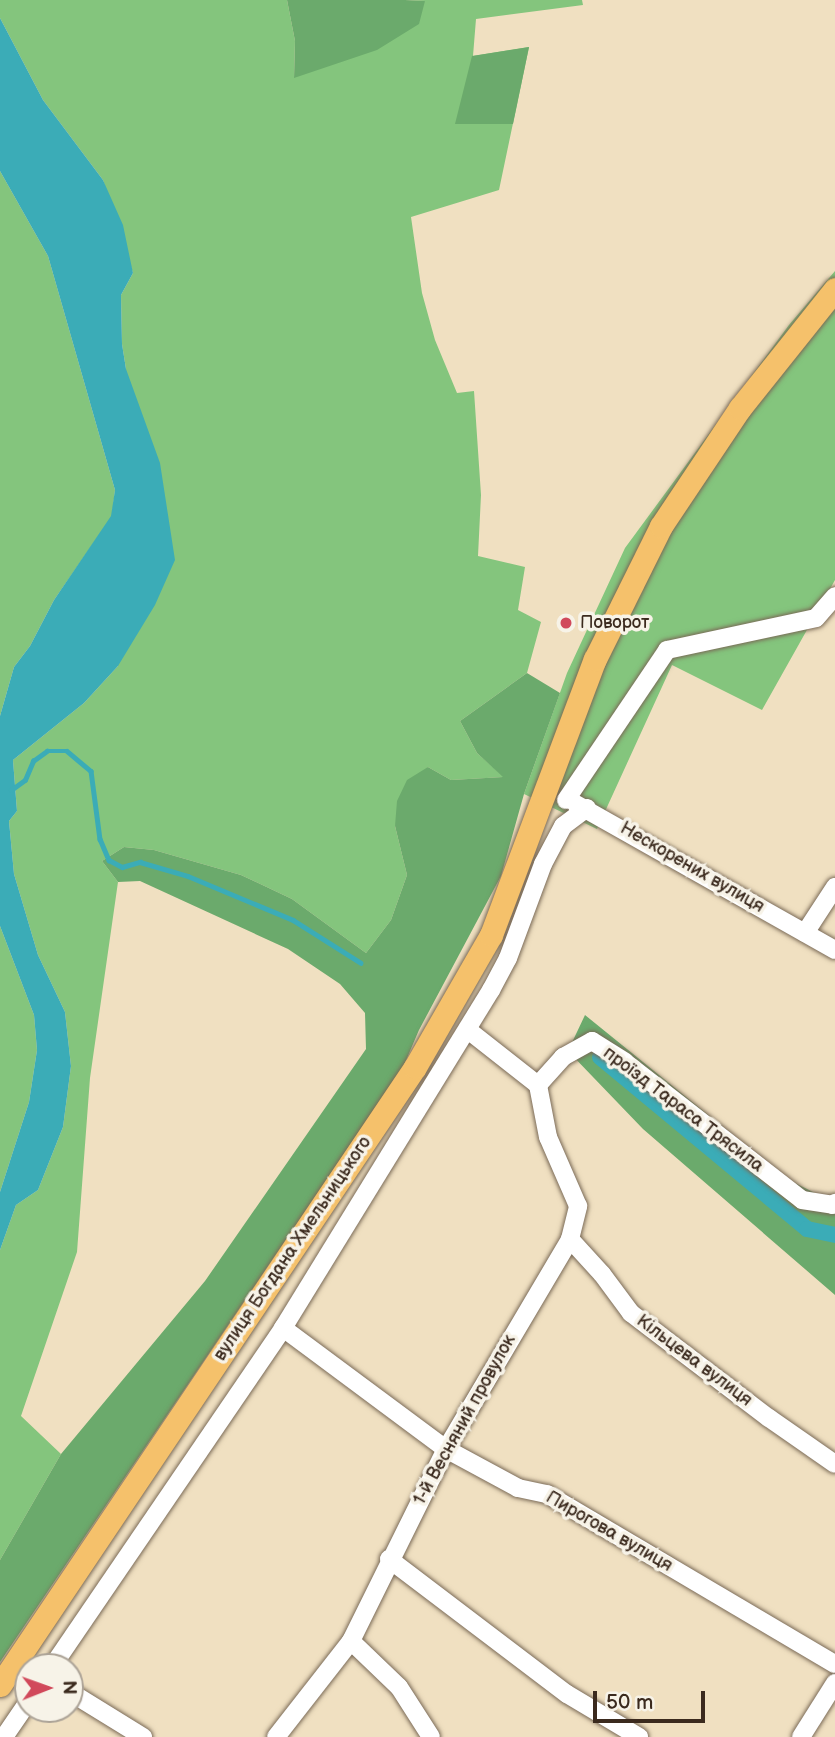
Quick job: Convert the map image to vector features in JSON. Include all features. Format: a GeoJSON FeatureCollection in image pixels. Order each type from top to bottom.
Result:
{"type":"FeatureCollection","features":[{"type":"Feature","properties":{"kind":"main road","name":"вулиця Богдана Хмельницького"},"geometry":{"type":"LineString","coordinates":[[0,1685],[415,1067],[491,935],[557,795],[595,659],[661,526],[740,408],[835,289]]}},
{"type":"Feature","properties":{"kind":"street"},"geometry":{"type":"LineString","coordinates":[[557,795],[667,650],[817,618],[835,596]]}},
{"type":"Feature","properties":{"kind":"street","name":"Нескорених вулиця"},"geometry":{"type":"LineString","coordinates":[[557,795],[587,808],[835,950]]}},
{"type":"Feature","properties":{"kind":"street"},"geometry":{"type":"LineString","coordinates":[[62,1653],[283,1328],[468,1030],[508,958],[543,864],[563,826],[587,808]]}},
{"type":"Feature","properties":{"kind":"street"},"geometry":{"type":"LineString","coordinates":[[805,933],[835,887]]}},
{"type":"Feature","properties":{"kind":"street"},"geometry":{"type":"LineString","coordinates":[[468,1030],[538,1084]]}},
{"type":"Feature","properties":{"kind":"street","name":"проїзд Тараса Трясила"},"geometry":{"type":"LineString","coordinates":[[538,1084],[563,1057],[592,1041],[625,1062],[802,1200],[835,1203]]}},
{"type":"Feature","properties":{"kind":"street","name":"1-й Весняний провулок"},"geometry":{"type":"LineString","coordinates":[[276,1737],[351,1641],[389,1559],[446,1449],[570,1239],[578,1206],[548,1137],[538,1084]]}},
{"type":"Feature","properties":{"kind":"street","name":"Кільцева вулиця"},"geometry":{"type":"LineString","coordinates":[[570,1239],[602,1274],[631,1313],[769,1418],[835,1464]]}},
{"type":"Feature","properties":{"kind":"street","name":"Пирогова вулиця"},"geometry":{"type":"LineString","coordinates":[[283,1328],[446,1449],[519,1488],[547,1494],[835,1664]]}},
{"type":"Feature","properties":{"kind":"street"},"geometry":{"type":"LineString","coordinates":[[389,1559],[567,1694],[639,1737]]}},
{"type":"Feature","properties":{"kind":"street"},"geometry":{"type":"LineString","coordinates":[[351,1641],[399,1687],[431,1737]]}},
{"type":"Feature","properties":{"kind":"street"},"geometry":{"type":"LineString","coordinates":[[801,1737],[835,1683]]}},
{"type":"Feature","properties":{"kind":"street"},"geometry":{"type":"LineString","coordinates":[[84,1701],[143,1737]]}},
{"type":"Feature","properties":{"kind":"street"},"geometry":{"type":"LineString","coordinates":[[4,1737],[14,1722]]}},
{"type":"Feature","properties":{"kind":"green space"},"geometry":{"type":"Polygon","coordinates":[[[0,0],[287,0],[295,41],[294,77],[425,1],[405,0],[582,0],[583,5],[476,19],[473,56],[529,47],[499,190],[411,217],[422,293],[435,340],[457,393],[474,391],[481,495],[478,556],[525,567],[518,610],[541,622],[527,673],[460,721],[477,753],[504,777],[451,780],[428,767],[395,826],[407,875],[391,920],[366,953],[292,899],[241,875],[154,850],[124,847],[102,861],[118,882],[90,1078],[77,1252],[21,1416],[61,1454],[0,1560],[0,1250],[16,1205],[38,1190],[63,1127],[71,1066],[65,1012],[38,955],[14,874],[9,821],[17,811],[13,760],[84,703],[118,666],[126,369],[122,344],[121,295],[133,273],[103,180],[43,100],[0,18],[0,0]]]}},
{"type":"Feature","properties":{"kind":"green space"},"geometry":{"type":"Polygon","coordinates":[[[287,0],[425,1],[419,24],[377,50],[294,78],[295,41],[287,0]]]}},
{"type":"Feature","properties":{"kind":"green space"},"geometry":{"type":"Polygon","coordinates":[[[529,47],[513,124],[455,124],[472,56],[529,47]]]}},
{"type":"Feature","properties":{"kind":"green space"},"geometry":{"type":"Polygon","coordinates":[[[0,171],[48,256],[115,490],[112,516],[54,600],[30,646],[14,667],[0,716],[0,171]]]}},
{"type":"Feature","properties":{"kind":"green space"},"geometry":{"type":"Polygon","coordinates":[[[835,271],[835,580],[762,710],[672,665],[597,829],[524,794],[567,673],[625,548],[789,325],[835,271]]]}},
{"type":"Feature","properties":{"kind":"green space"},"geometry":{"type":"Polygon","coordinates":[[[527,673],[560,693],[524,794],[501,876],[419,1030],[404,1065],[0,1662],[0,1560],[61,1454],[205,1281],[366,1049],[365,1013],[340,984],[288,949],[140,881],[118,882],[102,861],[124,847],[154,850],[241,875],[292,899],[366,953],[391,920],[407,875],[395,826],[397,801],[407,780],[428,767],[451,780],[503,777],[477,753],[460,721],[527,673]]]}},
{"type":"Feature","properties":{"kind":"green space"},"geometry":{"type":"Polygon","coordinates":[[[0,926],[34,1015],[37,1050],[29,1102],[0,1192],[0,926]]]}},
{"type":"Feature","properties":{"kind":"green space"},"geometry":{"type":"Polygon","coordinates":[[[585,1015],[787,1179],[827,1199],[835,1197],[835,1295],[643,1129],[568,1051],[585,1015]]]}},
{"type":"Feature","properties":{"kind":"water"},"geometry":{"type":"Polygon","coordinates":[[[0,18],[43,100],[103,180],[123,225],[133,273],[121,295],[122,344],[126,369],[160,463],[175,560],[155,605],[118,666],[84,703],[13,760],[17,811],[9,821],[14,874],[38,955],[65,1012],[71,1066],[63,1127],[38,1190],[16,1205],[0,1250],[0,1192],[29,1102],[37,1050],[34,1015],[0,926],[0,716],[14,667],[30,646],[54,600],[111,516],[115,490],[48,256],[0,171],[0,18]]]}},
{"type":"Feature","properties":{"kind":"waterway"},"geometry":{"type":"LineString","coordinates":[[11,790],[25,780],[33,761],[47,751],[67,751],[91,771],[100,839],[109,860],[122,867],[140,862],[188,876],[293,920],[361,963]]}},
{"type":"Feature","properties":{"kind":"waterway"},"geometry":{"type":"LineString","coordinates":[[600,1057],[807,1229],[835,1235]]}},
{"type":"Feature","properties":{"kind":"place","name":"Поворот"},"geometry":{"type":"Point","coordinates":[566,623]}}]}
